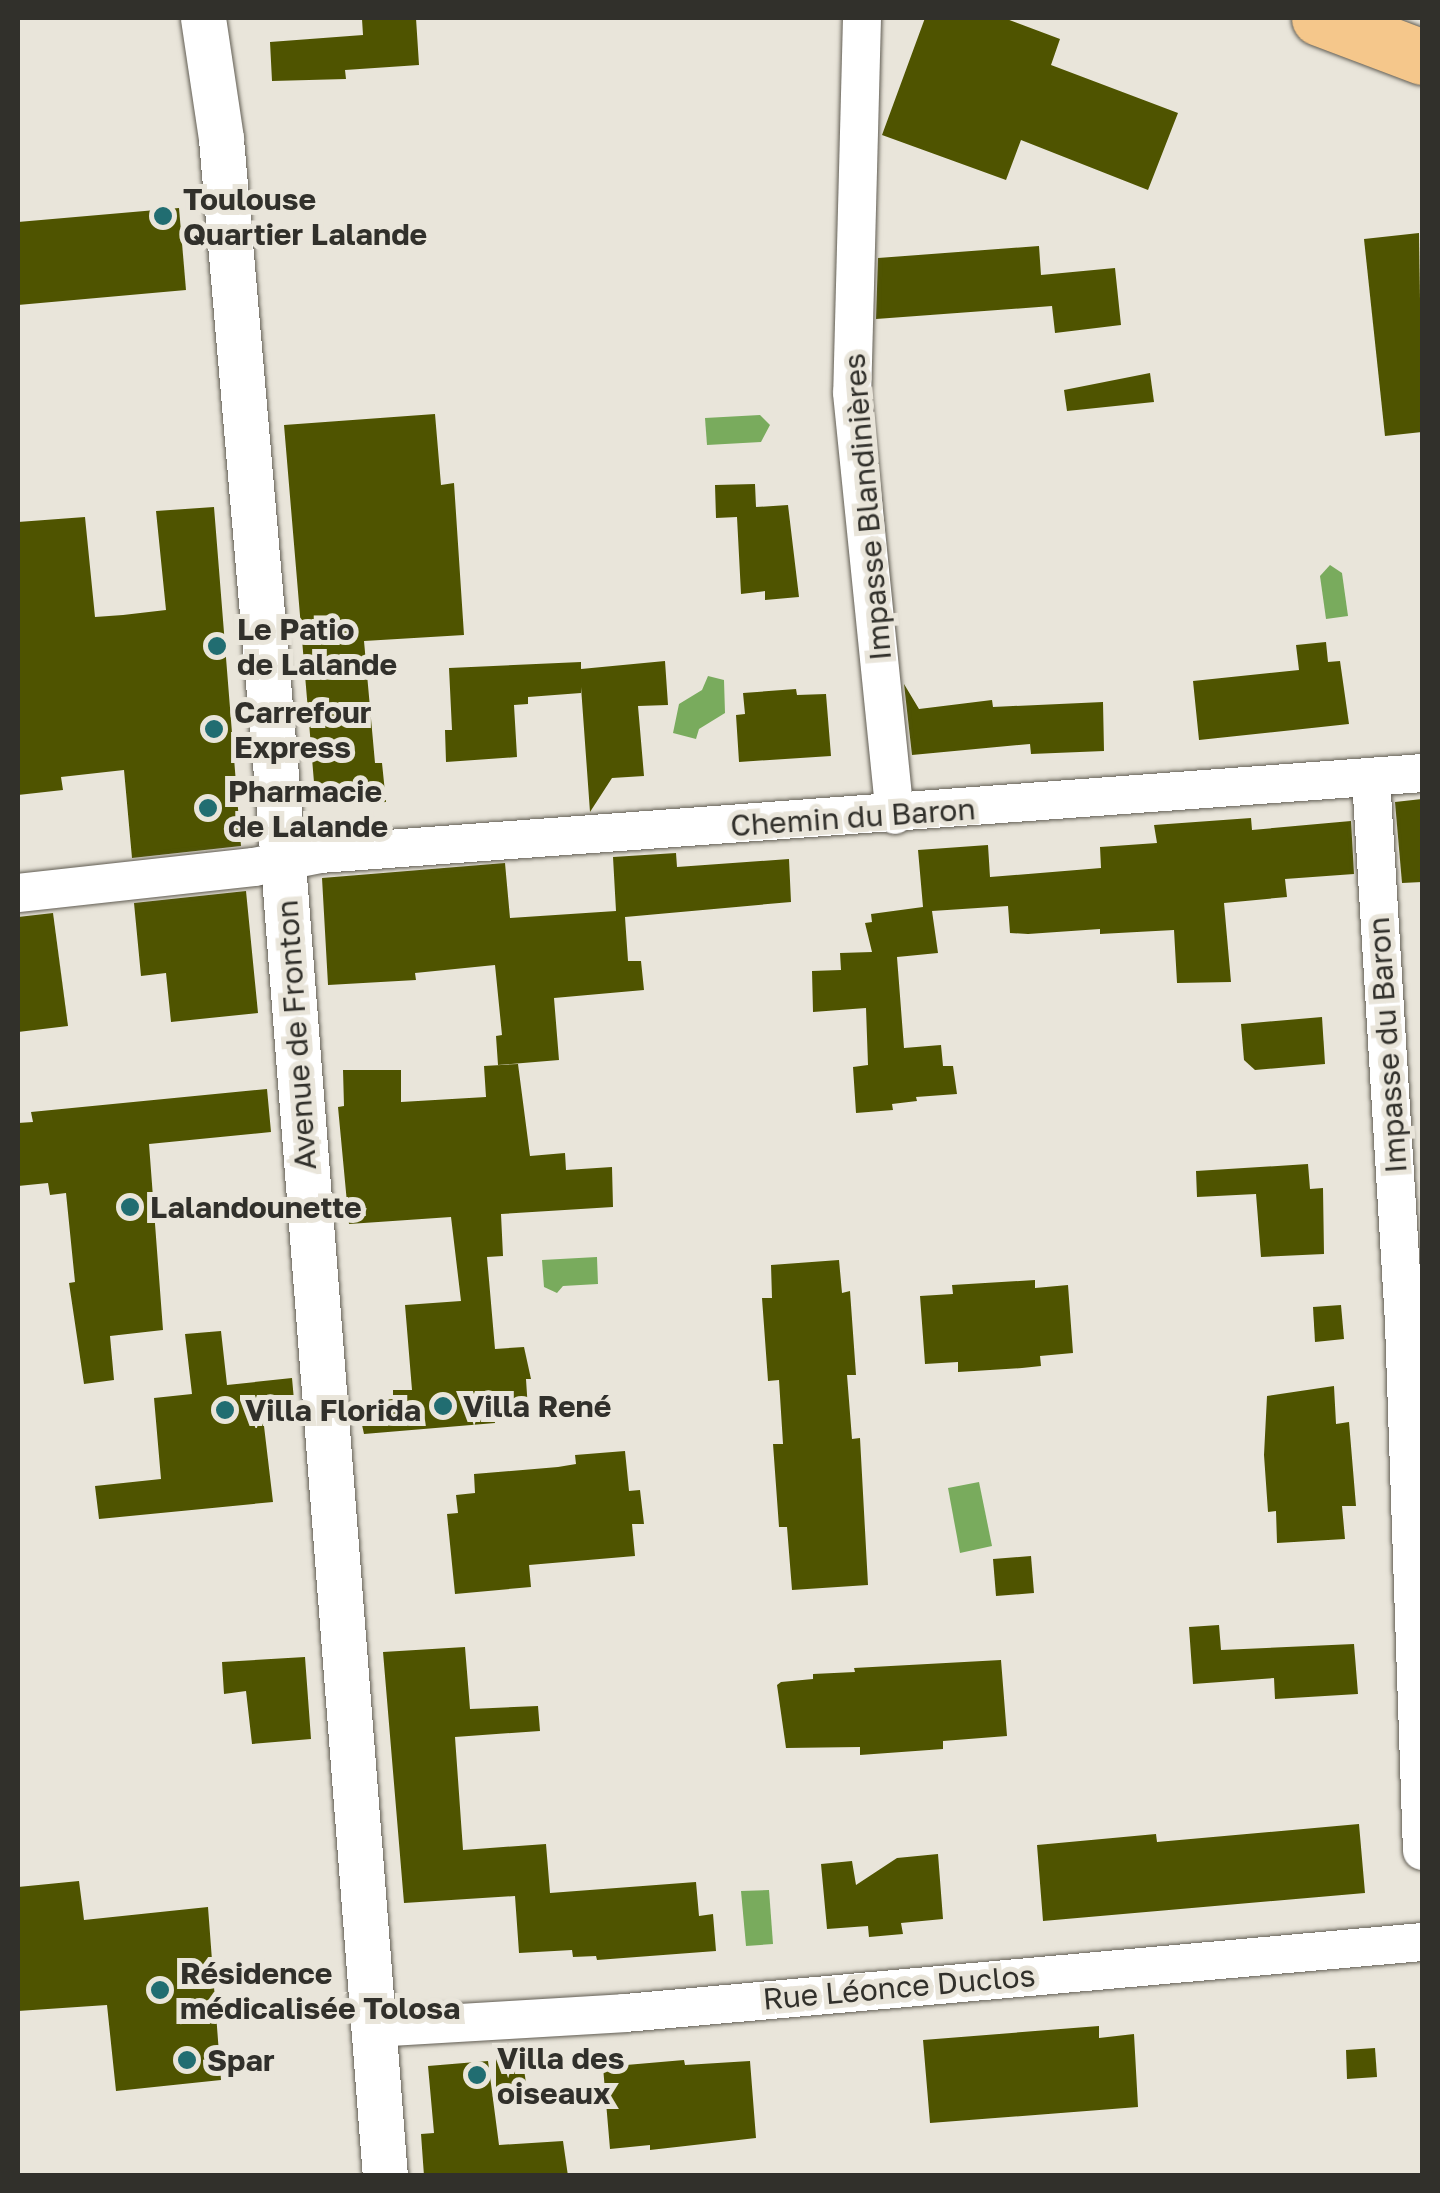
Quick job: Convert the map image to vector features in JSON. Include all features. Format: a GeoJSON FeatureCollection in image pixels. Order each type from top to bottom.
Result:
{"type":"FeatureCollection","features":[{"type":"Feature","properties":{"kind":"main road"},"geometry":{"type":"LineString","coordinates":[[1318,18],[1422,57]]}},
{"type":"Feature","properties":{"kind":"street","name":"Avenue de Fronton"},"geometry":{"type":"LineString","coordinates":[[203,18],[214,74],[283,861],[385,2176]]}},
{"type":"Feature","properties":{"kind":"street","name":"Avenue de Fronton"},"geometry":{"type":"LineString","coordinates":[[214,74],[216,18]]}},
{"type":"Feature","properties":{"kind":"street","name":"Impasse Blandinières"},"geometry":{"type":"LineString","coordinates":[[862,18],[852,392],[895,815]]}},
{"type":"Feature","properties":{"kind":"street","name":"Chemin du Baron"},"geometry":{"type":"LineString","coordinates":[[18,892],[378,849],[895,815],[1422,773]]}},
{"type":"Feature","properties":{"kind":"street","name":"Impasse du Baron"},"geometry":{"type":"LineString","coordinates":[[1371,778],[1414,1322],[1422,1851]]}},
{"type":"Feature","properties":{"kind":"street","name":"Rue Léonce Duclos"},"geometry":{"type":"LineString","coordinates":[[375,2028],[625,2013],[1422,1942]]}},
{"type":"Feature","properties":{"kind":"shaded area"},"geometry":{"type":"Polygon","coordinates":[[[760,415],[770,425],[761,442],[707,445],[705,418],[760,415]]]}},
{"type":"Feature","properties":{"kind":"shaded area"},"geometry":{"type":"Polygon","coordinates":[[[1330,565],[1342,573],[1348,616],[1326,619],[1320,576],[1330,565]]]}},
{"type":"Feature","properties":{"kind":"shaded area"},"geometry":{"type":"Polygon","coordinates":[[[708,676],[724,680],[725,713],[699,729],[696,739],[673,733],[679,704],[702,690],[708,676]]]}},
{"type":"Feature","properties":{"kind":"shaded area"},"geometry":{"type":"Polygon","coordinates":[[[597,1257],[598,1284],[563,1286],[557,1293],[544,1287],[542,1260],[597,1257]]]}},
{"type":"Feature","properties":{"kind":"shaded area"},"geometry":{"type":"Polygon","coordinates":[[[979,1482],[992,1546],[960,1553],[948,1488],[979,1482]]]}},
{"type":"Feature","properties":{"kind":"shaded area"},"geometry":{"type":"Polygon","coordinates":[[[769,1890],[773,1944],[746,1946],[741,1891],[769,1890]]]}},
{"type":"Feature","properties":{"kind":"building"},"geometry":{"type":"Polygon","coordinates":[[[416,18],[419,65],[345,70],[346,79],[272,81],[270,42],[363,35],[362,19],[416,18]]]}},
{"type":"Feature","properties":{"kind":"building"},"geometry":{"type":"Polygon","coordinates":[[[925,18],[1004,18],[1060,39],[1051,65],[1178,113],[1148,190],[1021,140],[1006,180],[882,135],[925,18]]]}},
{"type":"Feature","properties":{"kind":"building"},"geometry":{"type":"Polygon","coordinates":[[[179,208],[186,290],[18,305],[18,222],[179,208]]]}},
{"type":"Feature","properties":{"kind":"building"},"geometry":{"type":"Polygon","coordinates":[[[1419,233],[1422,432],[1385,436],[1364,239],[1419,233]]]}},
{"type":"Feature","properties":{"kind":"building"},"geometry":{"type":"Polygon","coordinates":[[[1039,246],[1041,275],[1115,268],[1121,325],[1055,333],[1052,306],[876,319],[878,258],[1039,246]]]}},
{"type":"Feature","properties":{"kind":"building"},"geometry":{"type":"Polygon","coordinates":[[[1150,373],[1154,402],[1067,411],[1064,390],[1150,373]]]}},
{"type":"Feature","properties":{"kind":"building"},"geometry":{"type":"Polygon","coordinates":[[[435,414],[441,485],[454,483],[464,635],[364,641],[375,763],[382,763],[386,802],[316,806],[284,425],[435,414]]]}},
{"type":"Feature","properties":{"kind":"building"},"geometry":{"type":"Polygon","coordinates":[[[755,484],[756,507],[788,505],[799,597],[765,600],[765,591],[741,594],[737,517],[716,518],[715,485],[755,484]]]}},
{"type":"Feature","properties":{"kind":"building"},"geometry":{"type":"Polygon","coordinates":[[[214,507],[241,846],[132,858],[124,770],[61,777],[63,790],[18,795],[18,522],[85,517],[95,617],[123,615],[166,610],[156,511],[214,507]]]}},
{"type":"Feature","properties":{"kind":"building"},"geometry":{"type":"Polygon","coordinates":[[[1326,642],[1328,662],[1340,661],[1349,724],[1199,740],[1193,681],[1299,670],[1296,645],[1326,642]]]}},
{"type":"Feature","properties":{"kind":"building"},"geometry":{"type":"Polygon","coordinates":[[[665,661],[668,705],[638,706],[644,776],[612,778],[590,812],[581,687],[581,693],[528,697],[528,704],[514,705],[517,757],[446,762],[445,730],[452,730],[449,668],[581,662],[581,669],[665,661]]]}},
{"type":"Feature","properties":{"kind":"building"},"geometry":{"type":"Polygon","coordinates":[[[904,684],[919,709],[992,700],[993,707],[1103,702],[1104,751],[1031,754],[1030,744],[912,755],[904,684]]]}},
{"type":"Feature","properties":{"kind":"building"},"geometry":{"type":"Polygon","coordinates":[[[796,689],[797,695],[826,694],[831,756],[739,762],[736,715],[745,714],[743,693],[796,689]]]}},
{"type":"Feature","properties":{"kind":"building"},"geometry":{"type":"Polygon","coordinates":[[[1422,799],[1422,882],[1402,883],[1395,802],[1422,799]]]}},
{"type":"Feature","properties":{"kind":"building"},"geometry":{"type":"Polygon","coordinates":[[[1251,818],[1252,830],[1351,821],[1354,874],[1285,879],[1287,897],[1224,903],[1231,982],[1177,983],[1174,930],[1010,933],[1008,906],[932,911],[938,953],[897,957],[904,1048],[941,1045],[943,1066],[953,1066],[957,1094],[916,1097],[917,1101],[892,1104],[893,1110],[856,1113],[853,1067],[868,1065],[866,1008],[813,1012],[812,971],[841,970],[840,953],[872,952],[865,923],[872,922],[871,914],[923,907],[918,850],[988,845],[990,877],[1101,868],[1100,847],[1157,843],[1154,825],[1251,818]]]}},
{"type":"Feature","properties":{"kind":"building"},"geometry":{"type":"Polygon","coordinates":[[[676,853],[677,867],[789,859],[791,902],[625,917],[628,961],[641,961],[644,990],[554,998],[559,1060],[498,1065],[496,1036],[502,1035],[495,965],[415,973],[416,980],[328,985],[322,878],[505,863],[510,918],[616,911],[613,857],[676,853]]]}},
{"type":"Feature","properties":{"kind":"building"},"geometry":{"type":"Polygon","coordinates":[[[246,891],[258,1013],[171,1022],[166,973],[141,976],[134,903],[246,891]]]}},
{"type":"Feature","properties":{"kind":"building"},"geometry":{"type":"Polygon","coordinates":[[[53,913],[68,1026],[18,1032],[18,917],[53,913]]]}},
{"type":"Feature","properties":{"kind":"building"},"geometry":{"type":"Polygon","coordinates":[[[1322,1017],[1325,1064],[1255,1070],[1244,1060],[1241,1024],[1322,1017]]]}},
{"type":"Feature","properties":{"kind":"building"},"geometry":{"type":"Polygon","coordinates":[[[518,1064],[530,1156],[565,1153],[566,1170],[612,1167],[613,1207],[501,1214],[503,1256],[487,1257],[495,1349],[524,1347],[531,1379],[526,1379],[528,1410],[494,1412],[495,1423],[364,1434],[357,1402],[393,1399],[393,1390],[412,1390],[405,1305],[461,1301],[451,1217],[349,1224],[338,1107],[344,1106],[343,1070],[401,1070],[401,1102],[486,1097],[484,1066],[518,1064]]]}},
{"type":"Feature","properties":{"kind":"building"},"geometry":{"type":"Polygon","coordinates":[[[267,1089],[271,1132],[149,1144],[163,1330],[110,1336],[114,1380],[84,1384],[69,1283],[75,1282],[66,1193],[50,1195],[48,1183],[18,1186],[18,1123],[33,1122],[31,1112],[267,1089]]]}},
{"type":"Feature","properties":{"kind":"building"},"geometry":{"type":"Polygon","coordinates":[[[1308,1164],[1310,1189],[1323,1188],[1324,1254],[1261,1257],[1256,1194],[1197,1197],[1196,1171],[1308,1164]]]}},
{"type":"Feature","properties":{"kind":"building"},"geometry":{"type":"Polygon","coordinates":[[[839,1260],[842,1293],[850,1291],[856,1375],[847,1375],[852,1439],[860,1438],[868,1585],[792,1590],[787,1527],[779,1527],[773,1444],[783,1444],[779,1380],[768,1381],[762,1298],[772,1298],[771,1265],[839,1260]]]}},
{"type":"Feature","properties":{"kind":"building"},"geometry":{"type":"Polygon","coordinates":[[[1035,1280],[1035,1288],[1068,1285],[1073,1353],[1040,1356],[1041,1366],[1022,1368],[958,1372],[958,1362],[925,1364],[920,1296],[953,1294],[952,1285],[1035,1280]]]}},
{"type":"Feature","properties":{"kind":"building"},"geometry":{"type":"Polygon","coordinates":[[[1341,1305],[1344,1339],[1315,1342],[1313,1307],[1341,1305]]]}},
{"type":"Feature","properties":{"kind":"building"},"geometry":{"type":"Polygon","coordinates":[[[221,1331],[227,1385],[292,1378],[296,1422],[264,1426],[273,1502],[99,1519],[95,1486],[161,1479],[154,1398],[192,1394],[185,1334],[221,1331]]]}},
{"type":"Feature","properties":{"kind":"building"},"geometry":{"type":"Polygon","coordinates":[[[1334,1386],[1336,1424],[1349,1422],[1356,1506],[1342,1506],[1345,1539],[1277,1543],[1276,1511],[1268,1512],[1264,1455],[1267,1396],[1334,1386]]]}},
{"type":"Feature","properties":{"kind":"building"},"geometry":{"type":"Polygon","coordinates":[[[625,1451],[629,1491],[640,1490],[644,1524],[632,1524],[635,1556],[529,1565],[531,1587],[455,1594],[447,1514],[458,1513],[456,1495],[475,1493],[474,1474],[558,1467],[576,1464],[575,1455],[625,1451]]]}},
{"type":"Feature","properties":{"kind":"building"},"geometry":{"type":"Polygon","coordinates":[[[1031,1556],[1034,1593],[996,1596],[993,1559],[1031,1556]]]}},
{"type":"Feature","properties":{"kind":"building"},"geometry":{"type":"Polygon","coordinates":[[[1219,1625],[1221,1650],[1354,1644],[1358,1694],[1275,1699],[1274,1678],[1193,1684],[1189,1627],[1219,1625]]]}},
{"type":"Feature","properties":{"kind":"building"},"geometry":{"type":"Polygon","coordinates":[[[465,1647],[470,1709],[538,1706],[540,1731],[455,1737],[463,1850],[546,1844],[550,1893],[696,1882],[699,1916],[713,1914],[716,1951],[597,1960],[596,1956],[573,1957],[572,1950],[519,1953],[515,1896],[404,1903],[383,1652],[465,1647]]]}},
{"type":"Feature","properties":{"kind":"building"},"geometry":{"type":"Polygon","coordinates":[[[305,1657],[311,1739],[252,1744],[246,1691],[224,1694],[222,1662],[305,1657]]]}},
{"type":"Feature","properties":{"kind":"building"},"geometry":{"type":"Polygon","coordinates":[[[1001,1660],[1007,1736],[943,1741],[943,1749],[860,1755],[860,1747],[786,1748],[777,1685],[781,1682],[813,1679],[813,1674],[855,1672],[854,1668],[1001,1660]]]}},
{"type":"Feature","properties":{"kind":"building"},"geometry":{"type":"Polygon","coordinates":[[[1359,1824],[1365,1893],[1043,1921],[1037,1845],[1156,1834],[1157,1842],[1359,1824]]]}},
{"type":"Feature","properties":{"kind":"building"},"geometry":{"type":"Polygon","coordinates":[[[938,1854],[943,1919],[901,1923],[903,1934],[869,1937],[868,1926],[827,1929],[821,1864],[852,1861],[856,1885],[897,1858],[938,1854]]]}},
{"type":"Feature","properties":{"kind":"building","name":"Résidence médicalisée Tolosa"},"geometry":{"type":"Polygon","coordinates":[[[79,1881],[84,1920],[208,1907],[221,2080],[116,2091],[107,2005],[18,2011],[18,1887],[79,1881]]]}},
{"type":"Feature","properties":{"kind":"building"},"geometry":{"type":"Polygon","coordinates":[[[1099,2026],[1099,2038],[1134,2034],[1138,2107],[930,2123],[923,2040],[1099,2026]]]}},
{"type":"Feature","properties":{"kind":"building"},"geometry":{"type":"Polygon","coordinates":[[[1375,2048],[1377,2077],[1347,2079],[1346,2050],[1375,2048]]]}},
{"type":"Feature","properties":{"kind":"building"},"geometry":{"type":"Polygon","coordinates":[[[522,2053],[526,2084],[496,2087],[496,2054],[522,2053]]]}},
{"type":"Feature","properties":{"kind":"building"},"geometry":{"type":"Polygon","coordinates":[[[684,2060],[685,2065],[750,2061],[756,2138],[650,2150],[650,2145],[610,2149],[603,2067],[684,2060]]]}},
{"type":"Feature","properties":{"kind":"building"},"geometry":{"type":"Polygon","coordinates":[[[488,2061],[499,2145],[563,2141],[568,2176],[424,2176],[421,2134],[434,2133],[428,2066],[488,2061]]]}},
{"type":"Feature","properties":{"kind":"place","name":"Toulouse Quartier Lalande"},"geometry":{"type":"Point","coordinates":[163,216]}},
{"type":"Feature","properties":{"kind":"place","name":"Le Patio de Lalande"},"geometry":{"type":"Point","coordinates":[217,646]}},
{"type":"Feature","properties":{"kind":"place","name":"Carrefour Express"},"geometry":{"type":"Point","coordinates":[214,729]}},
{"type":"Feature","properties":{"kind":"place","name":"Pharmacie de Lalande"},"geometry":{"type":"Point","coordinates":[208,808]}},
{"type":"Feature","properties":{"kind":"place","name":"Lalandounette"},"geometry":{"type":"Point","coordinates":[130,1207]}},
{"type":"Feature","properties":{"kind":"place","name":"Villa René"},"geometry":{"type":"Point","coordinates":[443,1406]}},
{"type":"Feature","properties":{"kind":"place","name":"Villa Florida"},"geometry":{"type":"Point","coordinates":[225,1410]}},
{"type":"Feature","properties":{"kind":"place","name":"Résidence médicalisée Tolosa"},"geometry":{"type":"Point","coordinates":[160,1990]}},
{"type":"Feature","properties":{"kind":"place","name":"Spar"},"geometry":{"type":"Point","coordinates":[187,2060]}},
{"type":"Feature","properties":{"kind":"place","name":"Villa des oiseaux"},"geometry":{"type":"Point","coordinates":[477,2075]}}]}
